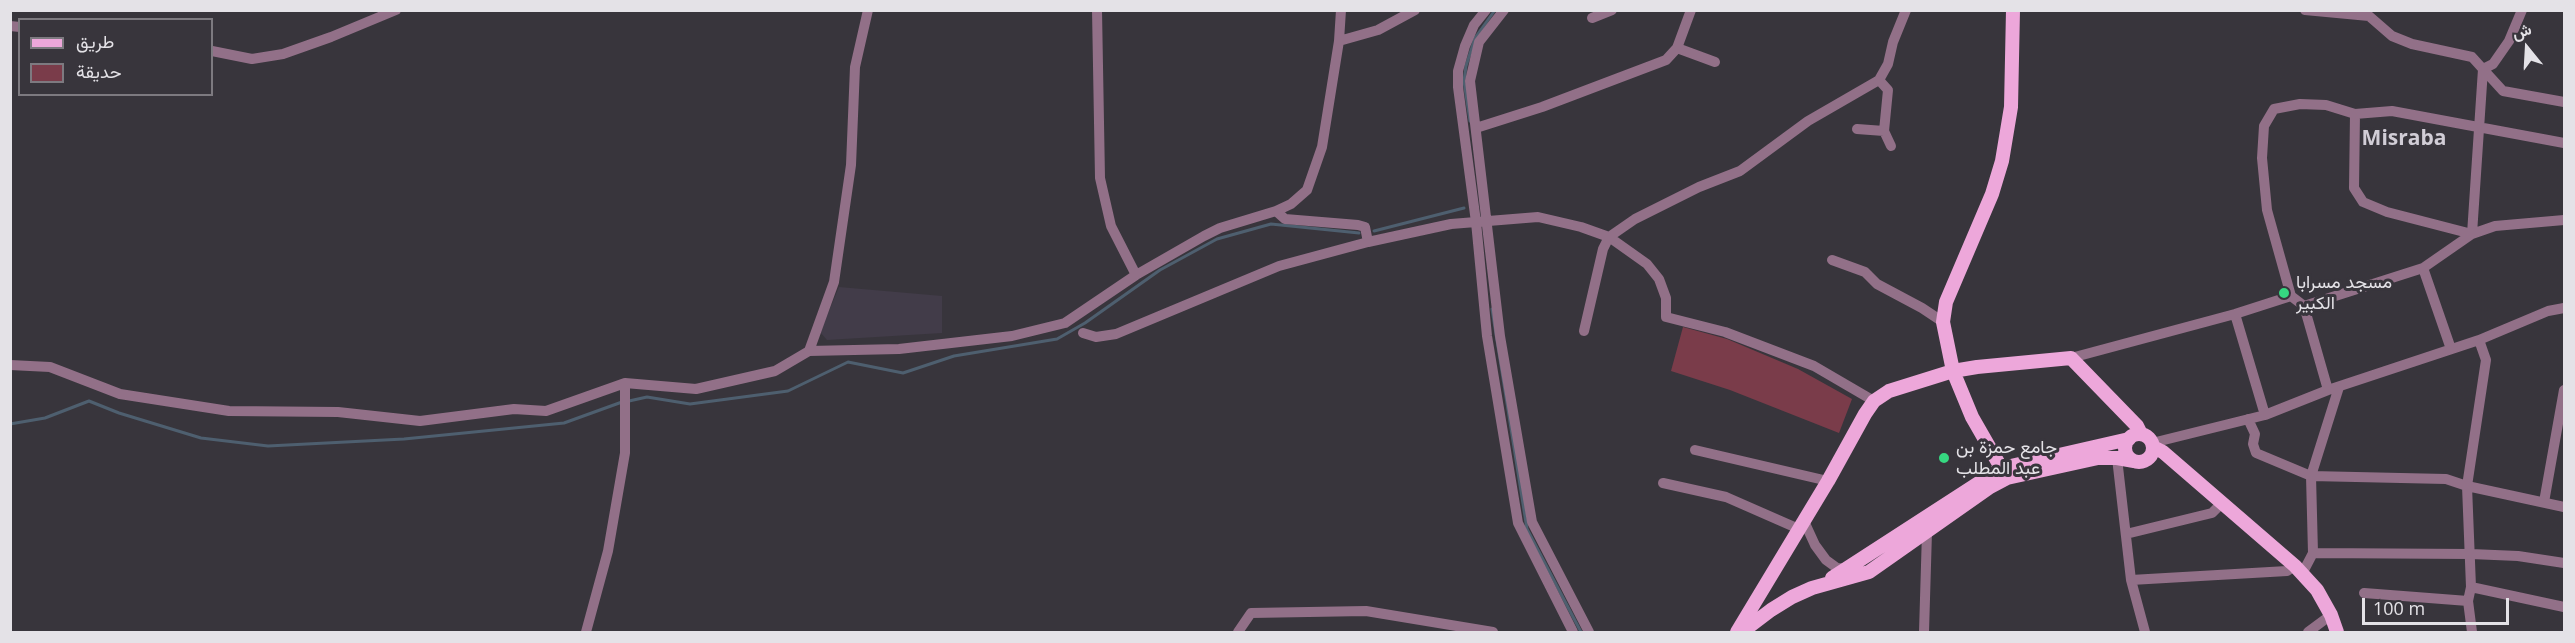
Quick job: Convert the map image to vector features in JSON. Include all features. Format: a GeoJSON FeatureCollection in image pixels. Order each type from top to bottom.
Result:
{"type":"FeatureCollection","features":[{"type":"Feature","properties":{"kind":"main road"},"geometry":{"type":"LineString","coordinates":[[2004,473],[1972,417],[1953,371],[1943,322],[1946,302],[1992,194],[2002,161],[2011,107],[2013,10]]}},
{"type":"Feature","properties":{"kind":"main road"},"geometry":{"type":"LineString","coordinates":[[1737,633],[1874,401],[1889,391],[1953,371],[2072,358],[2137,426],[2144,441],[2147,459],[2134,461],[2117,458],[2098,459],[2004,473],[1990,487],[1869,572],[1820,586],[1792,597],[1742,633]]}},
{"type":"Feature","properties":{"kind":"main road"},"geometry":{"type":"LineString","coordinates":[[2134,461],[2126,451],[2144,441]]}},
{"type":"Feature","properties":{"kind":"main road"},"geometry":{"type":"LineString","coordinates":[[1820,586],[2004,473],[2144,441],[2163,452],[2298,570],[2316,590],[2331,615],[2337,633]]}},
{"type":"Feature","properties":{"kind":"street"},"geometry":{"type":"LineString","coordinates":[[213,51],[252,59],[283,54],[396,10]]}},
{"type":"Feature","properties":{"kind":"street"},"geometry":{"type":"LineString","coordinates":[[809,351],[834,282],[851,165],[855,67],[868,10]]}},
{"type":"Feature","properties":{"kind":"street"},"geometry":{"type":"LineString","coordinates":[[1097,10],[1100,178],[1111,226],[1136,275]]}},
{"type":"Feature","properties":{"kind":"street"},"geometry":{"type":"LineString","coordinates":[[10,365],[50,367],[120,394],[229,411],[338,412],[420,421],[514,410],[546,411],[625,383],[696,389],[775,371],[809,351],[899,350],[1012,336],[1065,323],[1136,275],[1220,228],[1276,211],[1291,204],[1307,190],[1322,147],[1339,41],[1341,10]]}},
{"type":"Feature","properties":{"kind":"street"},"geometry":{"type":"LineString","coordinates":[[1339,41],[1377,30],[1415,10]]}},
{"type":"Feature","properties":{"kind":"street"},"geometry":{"type":"LineString","coordinates":[[1486,10],[1469,34],[1458,71],[1458,87],[1476,222],[1487,336],[1518,523],[1573,633]]}},
{"type":"Feature","properties":{"kind":"street"},"geometry":{"type":"LineString","coordinates":[[1504,10],[1486,30],[1475,54],[1470,81],[1500,336],[1532,522],[1588,633]]}},
{"type":"Feature","properties":{"kind":"street"},"geometry":{"type":"LineString","coordinates":[[1592,18],[1612,10]]}},
{"type":"Feature","properties":{"kind":"street"},"geometry":{"type":"LineString","coordinates":[[1476,128],[1542,107],[1666,60],[1677,48],[1691,10]]}},
{"type":"Feature","properties":{"kind":"street"},"geometry":{"type":"LineString","coordinates":[[1584,331],[1603,249],[1609,237],[1635,219],[1699,187],[1740,171],[1808,122],[1879,80],[1888,64],[1893,42],[1906,10]]}},
{"type":"Feature","properties":{"kind":"street"},"geometry":{"type":"LineString","coordinates":[[2305,10],[2369,13],[2392,36],[2412,44],[2472,57],[2503,90],[2565,102]]}},
{"type":"Feature","properties":{"kind":"street"},"geometry":{"type":"LineString","coordinates":[[2483,69],[2493,64],[2509,41],[2522,10]]}},
{"type":"Feature","properties":{"kind":"street"},"geometry":{"type":"LineString","coordinates":[[1677,48],[1716,62]]}},
{"type":"Feature","properties":{"kind":"street"},"geometry":{"type":"LineString","coordinates":[[2472,234],[2483,69]]}},
{"type":"Feature","properties":{"kind":"street"},"geometry":{"type":"LineString","coordinates":[[1879,80],[1888,90],[1884,131],[1892,146]]}},
{"type":"Feature","properties":{"kind":"street"},"geometry":{"type":"LineString","coordinates":[[2131,580],[2298,570],[2313,553],[2311,476],[2333,388],[2304,306],[2291,296],[2267,210],[2262,158],[2264,126],[2274,109],[2300,104],[2326,105],[2355,114],[2392,111],[2565,143]]}},
{"type":"Feature","properties":{"kind":"street"},"geometry":{"type":"LineString","coordinates":[[2355,114],[2355,188],[2363,202],[2386,212],[2472,234]]}},
{"type":"Feature","properties":{"kind":"street"},"geometry":{"type":"LineString","coordinates":[[1857,129],[1884,131]]}},
{"type":"Feature","properties":{"kind":"street"},"geometry":{"type":"LineString","coordinates":[[1276,211],[1286,219],[1365,227],[1368,242]]}},
{"type":"Feature","properties":{"kind":"street"},"geometry":{"type":"LineString","coordinates":[[1083,333],[1096,337],[1116,334],[1279,266],[1368,242],[1451,224],[1538,218],[1581,227],[1609,237],[1647,264],[1659,279],[1665,298],[1666,317],[1725,332],[1814,366],[1874,401]]}},
{"type":"Feature","properties":{"kind":"street"},"geometry":{"type":"LineString","coordinates":[[2304,306],[2423,268],[2472,234],[2495,226],[2565,220]]}},
{"type":"Feature","properties":{"kind":"street"},"geometry":{"type":"LineString","coordinates":[[1832,260],[1865,272],[1877,284],[1943,322]]}},
{"type":"Feature","properties":{"kind":"street"},"geometry":{"type":"LineString","coordinates":[[2423,268],[2451,349]]}},
{"type":"Feature","properties":{"kind":"street"},"geometry":{"type":"LineString","coordinates":[[2072,358],[2235,314],[2291,296]]}},
{"type":"Feature","properties":{"kind":"street"},"geometry":{"type":"LineString","coordinates":[[2144,441],[2265,416],[2333,388],[2479,340],[2548,311],[2565,308]]}},
{"type":"Feature","properties":{"kind":"street"},"geometry":{"type":"LineString","coordinates":[[2235,314],[2265,416]]}},
{"type":"Feature","properties":{"kind":"street"},"geometry":{"type":"LineString","coordinates":[[2473,632],[2468,601],[2471,587],[2468,486],[2486,360],[2479,340]]}},
{"type":"Feature","properties":{"kind":"street"},"geometry":{"type":"LineString","coordinates":[[586,633],[608,551],[625,453],[627,422],[625,383]]}},
{"type":"Feature","properties":{"kind":"street"},"geometry":{"type":"LineString","coordinates":[[2544,502],[2565,390]]}},
{"type":"Feature","properties":{"kind":"street"},"geometry":{"type":"LineString","coordinates":[[2248,419],[2255,434],[2253,444],[2256,453],[2311,476],[2446,478],[2468,486],[2565,507]]}},
{"type":"Feature","properties":{"kind":"street"},"geometry":{"type":"LineString","coordinates":[[1695,450],[1828,481]]}},
{"type":"Feature","properties":{"kind":"street"},"geometry":{"type":"LineString","coordinates":[[2117,458],[2131,580],[2145,633]]}},
{"type":"Feature","properties":{"kind":"street"},"geometry":{"type":"LineString","coordinates":[[1663,483],[1726,497],[1802,525],[1826,560],[1837,568],[1848,569]]}},
{"type":"Feature","properties":{"kind":"street"},"geometry":{"type":"LineString","coordinates":[[2126,534],[2212,513],[2222,503]]}},
{"type":"Feature","properties":{"kind":"street"},"geometry":{"type":"LineString","coordinates":[[1924,633],[1927,532]]}},
{"type":"Feature","properties":{"kind":"street"},"geometry":{"type":"LineString","coordinates":[[2313,553],[2470,554],[2518,556],[2565,563]]}},
{"type":"Feature","properties":{"kind":"street"},"geometry":{"type":"LineString","coordinates":[[2471,587],[2565,607]]}},
{"type":"Feature","properties":{"kind":"street"},"geometry":{"type":"LineString","coordinates":[[2364,592],[2468,601]]}},
{"type":"Feature","properties":{"kind":"street"},"geometry":{"type":"LineString","coordinates":[[1238,633],[1251,613],[1366,611],[1493,633]]}},
{"type":"Feature","properties":{"kind":"street"},"geometry":{"type":"LineString","coordinates":[[2308,633],[2331,615]]}},
{"type":"Feature","properties":{"kind":"shaded area"},"geometry":{"type":"Polygon","coordinates":[[[839,287],[942,296],[942,333],[827,340],[820,332],[839,287]]]}},
{"type":"Feature","properties":{"kind":"green space"},"geometry":{"type":"Polygon","coordinates":[[[1683,327],[1727,339],[1798,369],[1852,399],[1839,433],[1730,390],[1671,371],[1683,327]]]}},
{"type":"Feature","properties":{"kind":"waterway"},"geometry":{"type":"LineString","coordinates":[[1470,121],[1464,81],[1466,66],[1475,38],[1495,10]]}},
{"type":"Feature","properties":{"kind":"waterway"},"geometry":{"type":"LineString","coordinates":[[1374,231],[1464,208]]}},
{"type":"Feature","properties":{"kind":"waterway"},"geometry":{"type":"LineString","coordinates":[[629,401],[647,397],[690,404],[788,391],[848,362],[903,373],[954,356],[1057,339],[1085,323],[1160,270],[1217,239],[1271,224],[1359,233]]}},
{"type":"Feature","properties":{"kind":"waterway"},"geometry":{"type":"LineString","coordinates":[[1492,309],[1527,529],[1581,632]]}},
{"type":"Feature","properties":{"kind":"waterway"},"geometry":{"type":"LineString","coordinates":[[10,424],[45,418],[89,401],[119,413],[201,438],[268,446],[404,439],[564,423],[622,402]]}},
{"type":"Feature","properties":{"kind":"place","name":"مسجد مسرابا الكبير"},"geometry":{"type":"Point","coordinates":[2284,293]}},
{"type":"Feature","properties":{"kind":"place","name":"جامع حمزة بن عبد المطلب"},"geometry":{"type":"Point","coordinates":[1944,458]}},
{"type":"Feature","properties":{"kind":"district","name":"Misraba"},"geometry":{"type":"Point","coordinates":[2404,139]}}]}
